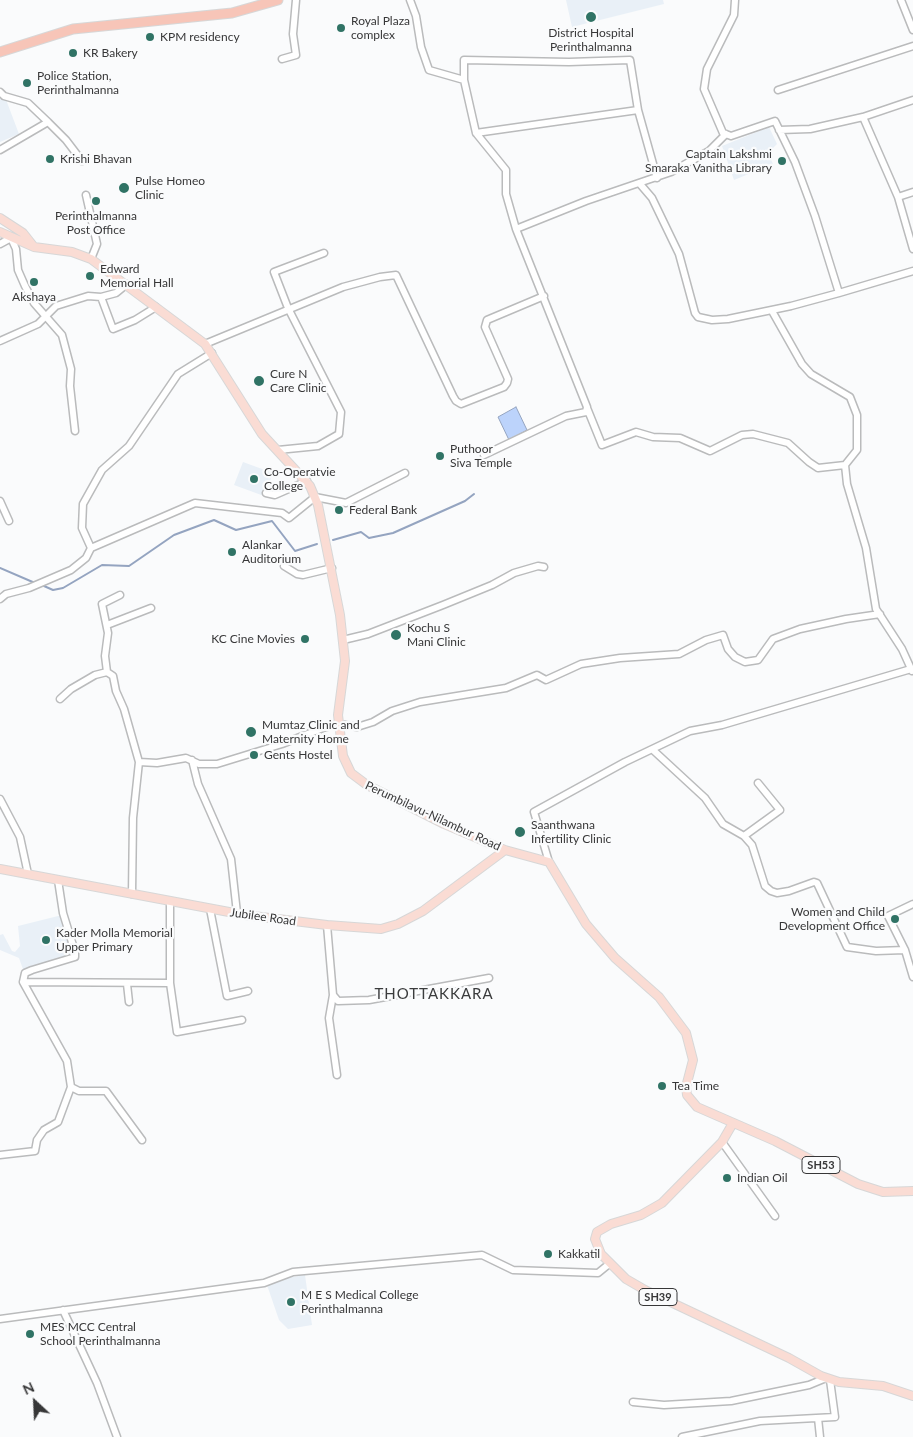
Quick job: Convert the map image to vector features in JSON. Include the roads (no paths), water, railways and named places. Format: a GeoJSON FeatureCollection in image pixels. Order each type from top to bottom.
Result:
{"type":"FeatureCollection","features":[{"type":"Feature","properties":{"kind":"highway"},"geometry":{"type":"LineString","coordinates":[[0,52],[73,29],[232,13],[278,0]]}},
{"type":"Feature","properties":{"kind":"main road"},"geometry":{"type":"LineString","coordinates":[[0,218],[22,233],[34,246]]}},
{"type":"Feature","properties":{"kind":"main road","name":"Perumbilavu-Nilambur Road"},"geometry":{"type":"LineString","coordinates":[[0,232],[34,246],[72,252],[91,259],[205,344],[255,424],[307,481],[315,497],[332,568],[345,661],[339,702],[339,724],[346,766],[357,780],[444,824],[505,850],[549,862]]}},
{"type":"Feature","properties":{"kind":"main road","name":"Jubilee Road"},"geometry":{"type":"LineString","coordinates":[[0,869],[210,909],[327,925],[381,929],[398,924],[423,911],[505,850]]}},
{"type":"Feature","properties":{"kind":"main road"},"geometry":{"type":"LineString","coordinates":[[549,862],[586,924],[615,958],[659,997],[686,1033],[693,1060],[686,1087],[691,1101],[697,1107],[733,1123]]}},
{"type":"Feature","properties":{"kind":"main road","name":"SH39"},"geometry":{"type":"LineString","coordinates":[[733,1123],[722,1142],[675,1191],[656,1207],[628,1220],[611,1224],[597,1232],[596,1246],[609,1264],[626,1279],[657,1296],[789,1358],[828,1379],[883,1386],[913,1396]]}},
{"type":"Feature","properties":{"kind":"main road","name":"SH53"},"geometry":{"type":"LineString","coordinates":[[733,1123],[776,1141],[858,1184],[884,1192],[913,1191]]}},
{"type":"Feature","properties":{"kind":"street"},"geometry":{"type":"LineString","coordinates":[[282,59],[296,55],[294,34],[296,0]]}},
{"type":"Feature","properties":{"kind":"street"},"geometry":{"type":"LineString","coordinates":[[410,0],[416,16],[421,47],[429,70],[464,80]]}},
{"type":"Feature","properties":{"kind":"street"},"geometry":{"type":"LineString","coordinates":[[735,0],[734,15],[707,69],[704,82],[708,99],[723,132],[731,136],[775,121],[794,162],[815,216],[839,293]]}},
{"type":"Feature","properties":{"kind":"street"},"geometry":{"type":"LineString","coordinates":[[902,0],[913,30]]}},
{"type":"Feature","properties":{"kind":"street"},"geometry":{"type":"LineString","coordinates":[[778,90],[913,46]]}},
{"type":"Feature","properties":{"kind":"street"},"geometry":{"type":"LineString","coordinates":[[657,178],[638,110],[630,60],[569,62],[464,60],[464,80],[476,133],[506,170],[506,194],[516,229],[602,445],[636,432],[653,437],[680,438],[710,451],[742,435],[753,434],[788,443],[818,468],[827,469],[845,465],[856,450],[857,415],[850,397],[811,374],[802,364],[772,310]]}},
{"type":"Feature","properties":{"kind":"street"},"geometry":{"type":"LineString","coordinates":[[0,92],[4,96],[28,103],[66,140],[82,161]]}},
{"type":"Feature","properties":{"kind":"street"},"geometry":{"type":"LineString","coordinates":[[779,130],[810,129],[864,118],[913,100]]}},
{"type":"Feature","properties":{"kind":"street"},"geometry":{"type":"LineString","coordinates":[[476,133],[638,110]]}},
{"type":"Feature","properties":{"kind":"street"},"geometry":{"type":"LineString","coordinates":[[864,118],[898,197],[913,249]]}},
{"type":"Feature","properties":{"kind":"street"},"geometry":{"type":"LineString","coordinates":[[0,150],[48,122]]}},
{"type":"Feature","properties":{"kind":"street"},"geometry":{"type":"LineString","coordinates":[[516,229],[586,200],[657,178],[709,151],[726,134]]}},
{"type":"Feature","properties":{"kind":"street"},"geometry":{"type":"LineString","coordinates":[[640,184],[652,198],[679,254],[698,317],[712,320],[772,310],[913,271]]}},
{"type":"Feature","properties":{"kind":"street"},"geometry":{"type":"LineString","coordinates":[[898,197],[913,192]]}},
{"type":"Feature","properties":{"kind":"street"},"geometry":{"type":"LineString","coordinates":[[86,195],[96,244],[91,259]]}},
{"type":"Feature","properties":{"kind":"street"},"geometry":{"type":"LineString","coordinates":[[0,244],[11,238],[21,278],[34,303],[58,328],[68,350],[75,431]]}},
{"type":"Feature","properties":{"kind":"street"},"geometry":{"type":"LineString","coordinates":[[278,450],[318,446],[339,434],[341,412],[288,308],[274,272],[324,253]]}},
{"type":"Feature","properties":{"kind":"street"},"geometry":{"type":"LineString","coordinates":[[205,344],[288,308],[343,287],[380,277],[396,275],[453,396],[456,401],[462,404],[504,387],[508,383],[484,326],[487,320],[544,296]]}},
{"type":"Feature","properties":{"kind":"street"},"geometry":{"type":"LineString","coordinates":[[0,341],[38,324],[56,306],[88,296],[100,298],[116,294],[127,284]]}},
{"type":"Feature","properties":{"kind":"street"},"geometry":{"type":"LineString","coordinates":[[100,298],[113,329],[136,320],[156,307]]}},
{"type":"Feature","properties":{"kind":"street"},"geometry":{"type":"LineString","coordinates":[[91,548],[82,528],[83,504],[102,470],[129,446],[178,374],[212,353]]}},
{"type":"Feature","properties":{"kind":"street"},"geometry":{"type":"LineString","coordinates":[[484,455],[566,416],[586,412],[587,407]]}},
{"type":"Feature","properties":{"kind":"street"},"geometry":{"type":"LineString","coordinates":[[549,862],[534,812],[625,762],[690,731],[722,725],[912,671],[902,649],[880,614],[871,586],[866,548],[847,484],[845,465]]}},
{"type":"Feature","properties":{"kind":"street"},"geometry":{"type":"LineString","coordinates":[[0,600],[6,594],[29,588],[71,570],[86,558],[91,548],[195,503],[282,513],[289,518],[315,497],[346,503],[405,473]]}},
{"type":"Feature","properties":{"kind":"street"},"geometry":{"type":"LineString","coordinates":[[266,493],[278,494],[307,481]]}},
{"type":"Feature","properties":{"kind":"street"},"geometry":{"type":"LineString","coordinates":[[0,501],[9,521]]}},
{"type":"Feature","properties":{"kind":"street"},"geometry":{"type":"LineString","coordinates":[[284,566],[303,575],[332,568]]}},
{"type":"Feature","properties":{"kind":"street"},"geometry":{"type":"LineString","coordinates":[[343,640],[368,634],[492,585],[514,573],[538,566],[544,567]]}},
{"type":"Feature","properties":{"kind":"street"},"geometry":{"type":"LineString","coordinates":[[107,672],[105,656],[108,641],[107,625],[102,604],[120,596]]}},
{"type":"Feature","properties":{"kind":"street"},"geometry":{"type":"LineString","coordinates":[[107,625],[151,608]]}},
{"type":"Feature","properties":{"kind":"street"},"geometry":{"type":"LineString","coordinates":[[139,762],[156,763],[186,758],[196,763],[210,765],[227,762],[339,724],[357,727],[373,722],[392,711],[420,702],[506,688],[522,679],[537,674],[546,680],[581,664],[620,658],[679,654],[706,640],[724,635],[728,649],[735,658],[745,662],[758,660],[773,639],[800,629],[880,614]]}},
{"type":"Feature","properties":{"kind":"street"},"geometry":{"type":"LineString","coordinates":[[60,699],[71,689],[95,675],[107,672],[113,676],[139,762],[133,818],[132,894]]}},
{"type":"Feature","properties":{"kind":"street"},"geometry":{"type":"LineString","coordinates":[[653,750],[705,798],[723,824],[744,836],[752,845],[765,886],[771,891],[778,893],[814,882],[817,883],[847,947],[876,951],[905,950]]}},
{"type":"Feature","properties":{"kind":"street"},"geometry":{"type":"LineString","coordinates":[[192,760],[198,784],[231,859],[237,913]]}},
{"type":"Feature","properties":{"kind":"street"},"geometry":{"type":"LineString","coordinates":[[744,836],[780,810],[758,783]]}},
{"type":"Feature","properties":{"kind":"street"},"geometry":{"type":"LineString","coordinates":[[0,799],[20,837],[28,874]]}},
{"type":"Feature","properties":{"kind":"street"},"geometry":{"type":"LineString","coordinates":[[0,1155],[35,1151],[37,1140],[44,1130],[58,1122],[71,1086],[67,1061],[24,982],[25,973],[75,957],[76,952],[63,913],[58,880]]}},
{"type":"Feature","properties":{"kind":"street"},"geometry":{"type":"LineString","coordinates":[[170,902],[170,983],[177,1032],[242,1020]]}},
{"type":"Feature","properties":{"kind":"street"},"geometry":{"type":"LineString","coordinates":[[913,904],[888,916],[905,950],[913,977]]}},
{"type":"Feature","properties":{"kind":"street"},"geometry":{"type":"LineString","coordinates":[[210,909],[227,996],[248,992]]}},
{"type":"Feature","properties":{"kind":"street"},"geometry":{"type":"LineString","coordinates":[[327,925],[332,995],[329,1018],[337,1075]]}},
{"type":"Feature","properties":{"kind":"street"},"geometry":{"type":"LineString","coordinates":[[332,995],[338,1001],[368,1000],[489,978]]}},
{"type":"Feature","properties":{"kind":"street"},"geometry":{"type":"LineString","coordinates":[[24,982],[170,983]]}},
{"type":"Feature","properties":{"kind":"street"},"geometry":{"type":"LineString","coordinates":[[127,984],[129,1002]]}},
{"type":"Feature","properties":{"kind":"street"},"geometry":{"type":"LineString","coordinates":[[71,1086],[79,1091],[106,1090],[142,1140]]}},
{"type":"Feature","properties":{"kind":"street"},"geometry":{"type":"LineString","coordinates":[[722,1142],[775,1216]]}},
{"type":"Feature","properties":{"kind":"street"},"geometry":{"type":"LineString","coordinates":[[0,1319],[264,1283],[294,1272],[482,1255],[513,1270],[598,1273],[609,1264]]}},
{"type":"Feature","properties":{"kind":"street"},"geometry":{"type":"LineString","coordinates":[[63,1310],[97,1383],[117,1437]]}},
{"type":"Feature","properties":{"kind":"street"},"geometry":{"type":"LineString","coordinates":[[633,1402],[664,1405],[731,1401],[809,1385],[828,1379],[835,1417],[760,1421],[682,1437]]}},
{"type":"Feature","properties":{"kind":"street"},"geometry":{"type":"LineString","coordinates":[[818,1418],[820,1437]]}},
{"type":"Feature","properties":{"kind":"water"},"geometry":{"type":"Polygon","coordinates":[[[516,407],[527,430],[509,440],[498,417],[516,407]]]}},
{"type":"Feature","properties":{"kind":"waterway"},"geometry":{"type":"LineString","coordinates":[[333,540],[361,532],[369,538],[393,533],[465,501],[474,494]]}},
{"type":"Feature","properties":{"kind":"waterway"},"geometry":{"type":"LineString","coordinates":[[44,586],[53,590],[63,588],[102,565],[129,566],[174,535],[214,520],[236,530],[272,521],[295,551],[317,544]]}},
{"type":"Feature","properties":{"kind":"waterway"},"geometry":{"type":"LineString","coordinates":[[0,568],[35,583]]}},
{"type":"Feature","properties":{"kind":"place","name":"District Hospital Perinthalmanna"},"geometry":{"type":"Point","coordinates":[591,17]}},
{"type":"Feature","properties":{"kind":"place","name":"Royal Plaza complex"},"geometry":{"type":"Point","coordinates":[341,28]}},
{"type":"Feature","properties":{"kind":"place","name":"KPM residency"},"geometry":{"type":"Point","coordinates":[150,37]}},
{"type":"Feature","properties":{"kind":"place","name":"KR Bakery"},"geometry":{"type":"Point","coordinates":[73,53]}},
{"type":"Feature","properties":{"kind":"place","name":"Police Station, Perinthalmanna"},"geometry":{"type":"Point","coordinates":[27,83]}},
{"type":"Feature","properties":{"kind":"place","name":"Krishi Bhavan"},"geometry":{"type":"Point","coordinates":[50,159]}},
{"type":"Feature","properties":{"kind":"place","name":"Captain Lakshmi Smaraka Vanitha Library"},"geometry":{"type":"Point","coordinates":[782,161]}},
{"type":"Feature","properties":{"kind":"place","name":"Pulse Homeo Clinic"},"geometry":{"type":"Point","coordinates":[124,188]}},
{"type":"Feature","properties":{"kind":"place","name":"Perinthalmanna Post Office"},"geometry":{"type":"Point","coordinates":[96,201]}},
{"type":"Feature","properties":{"kind":"place","name":"Edward Memorial Hall"},"geometry":{"type":"Point","coordinates":[90,276]}},
{"type":"Feature","properties":{"kind":"place","name":"Akshaya"},"geometry":{"type":"Point","coordinates":[34,282]}},
{"type":"Feature","properties":{"kind":"place","name":"Cure N Care Clinic"},"geometry":{"type":"Point","coordinates":[259,381]}},
{"type":"Feature","properties":{"kind":"place","name":"Puthoor Siva Temple"},"geometry":{"type":"Point","coordinates":[440,456]}},
{"type":"Feature","properties":{"kind":"place","name":"Co-Operatvie College"},"geometry":{"type":"Point","coordinates":[254,479]}},
{"type":"Feature","properties":{"kind":"place","name":"Federal Bank"},"geometry":{"type":"Point","coordinates":[339,510]}},
{"type":"Feature","properties":{"kind":"place","name":"Alankar Auditorium"},"geometry":{"type":"Point","coordinates":[232,552]}},
{"type":"Feature","properties":{"kind":"place","name":"Kochu S Mani Clinic"},"geometry":{"type":"Point","coordinates":[396,635]}},
{"type":"Feature","properties":{"kind":"place","name":"KC Cine Movies"},"geometry":{"type":"Point","coordinates":[305,639]}},
{"type":"Feature","properties":{"kind":"place","name":"Mumtaz Clinic and Maternity Home"},"geometry":{"type":"Point","coordinates":[251,732]}},
{"type":"Feature","properties":{"kind":"place","name":"Gents Hostel"},"geometry":{"type":"Point","coordinates":[254,755]}},
{"type":"Feature","properties":{"kind":"place","name":"Saanthwana Infertility Clinic"},"geometry":{"type":"Point","coordinates":[520,832]}},
{"type":"Feature","properties":{"kind":"place","name":"Women and Child Development Office"},"geometry":{"type":"Point","coordinates":[895,919]}},
{"type":"Feature","properties":{"kind":"place","name":"Kader Molla Memorial Upper Primary"},"geometry":{"type":"Point","coordinates":[46,940]}},
{"type":"Feature","properties":{"kind":"place","name":"Tea Time"},"geometry":{"type":"Point","coordinates":[662,1086]}},
{"type":"Feature","properties":{"kind":"place","name":"Indian Oil"},"geometry":{"type":"Point","coordinates":[727,1178]}},
{"type":"Feature","properties":{"kind":"place","name":"Kakkatil"},"geometry":{"type":"Point","coordinates":[548,1254]}},
{"type":"Feature","properties":{"kind":"place","name":"M E S Medical College Perinthalmanna"},"geometry":{"type":"Point","coordinates":[291,1302]}},
{"type":"Feature","properties":{"kind":"place","name":"MES MCC Central School Perinthalmanna"},"geometry":{"type":"Point","coordinates":[30,1334]}},
{"type":"Feature","properties":{"kind":"district","name":"THOTTAKKARA"},"geometry":{"type":"Point","coordinates":[434,994]}}]}
